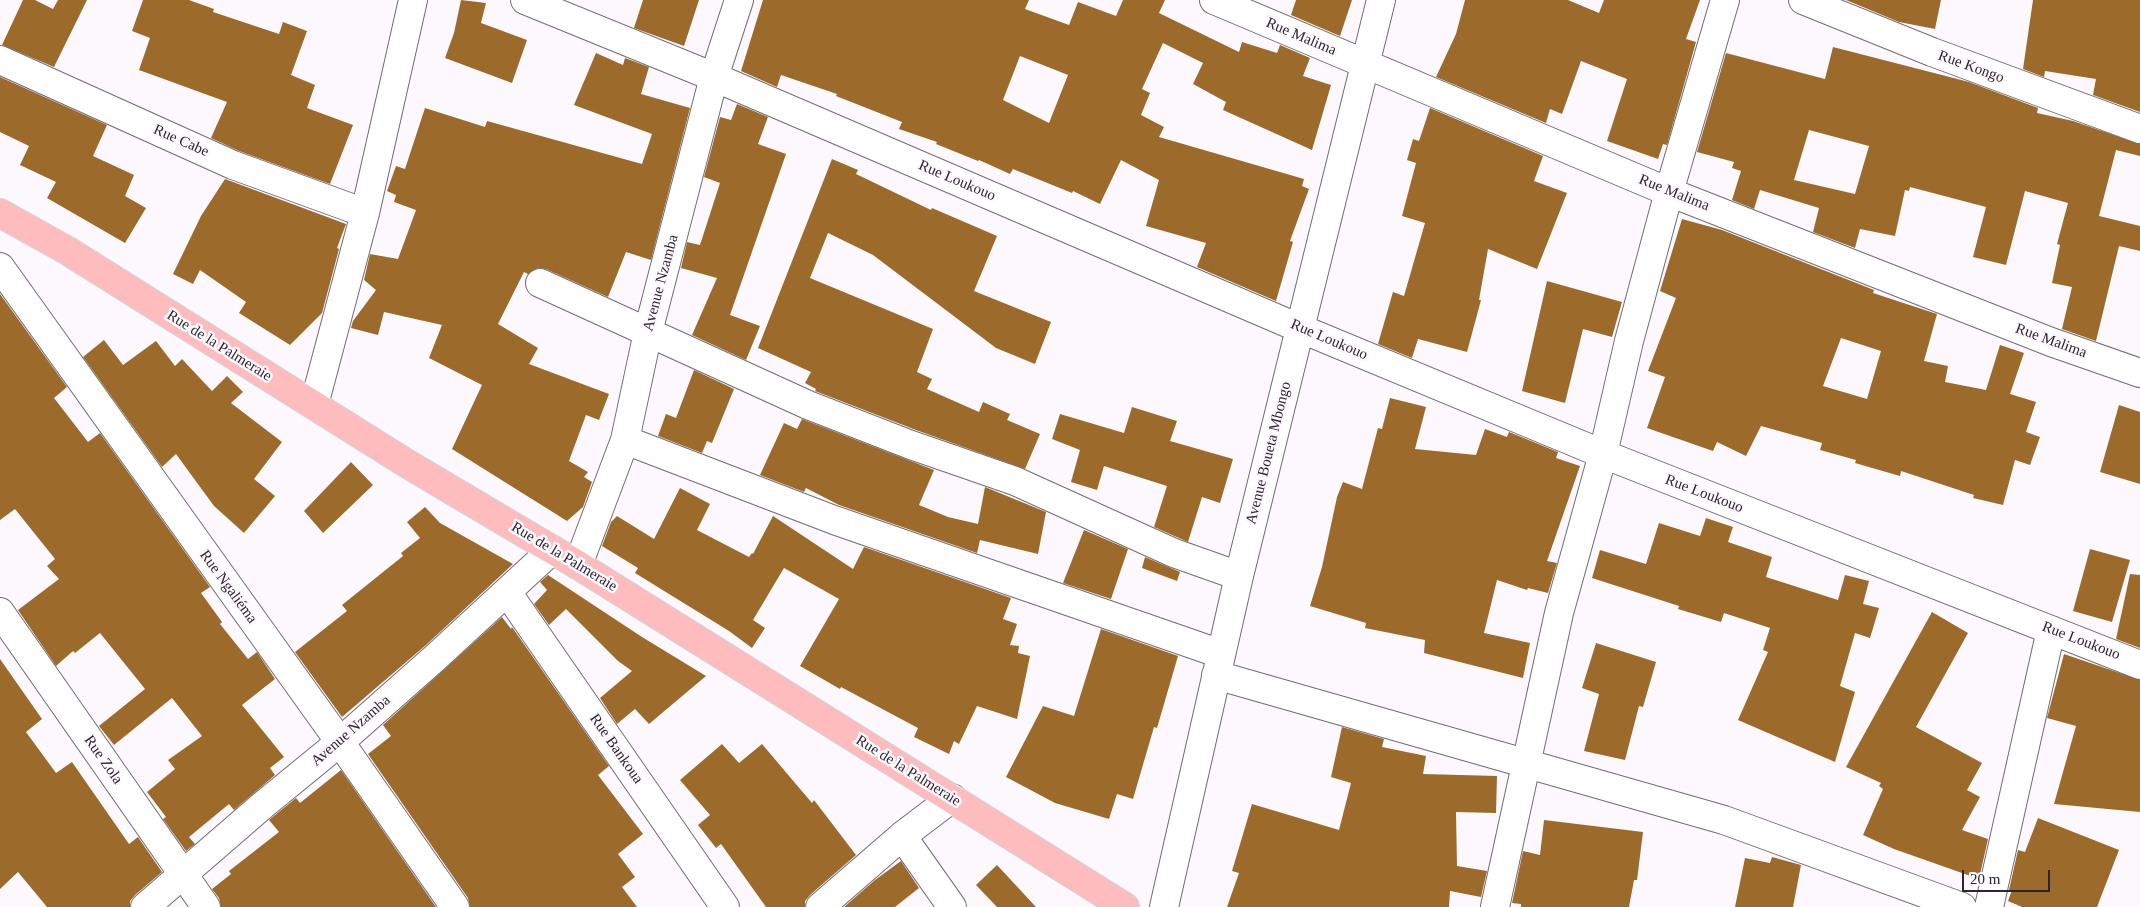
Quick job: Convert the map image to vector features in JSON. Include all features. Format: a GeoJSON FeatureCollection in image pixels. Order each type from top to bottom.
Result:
{"type":"FeatureCollection","features":[{"type":"Feature","properties":{"kind":"main road","name":"Rue de la Palmeraie"},"geometry":{"type":"LineString","coordinates":[[0,213],[68,252],[314,405],[578,565],[1125,907]]}},
{"type":"Feature","properties":{"kind":"street"},"geometry":{"type":"LineString","coordinates":[[314,405],[365,213],[413,0]]}},
{"type":"Feature","properties":{"kind":"street","name":"Rue Loukouo"},"geometry":{"type":"LineString","coordinates":[[525,0],[714,77],[1299,328],[1602,454],[2140,664]]}},
{"type":"Feature","properties":{"kind":"street","name":"Avenue Nzamba"},"geometry":{"type":"LineString","coordinates":[[578,565],[626,440],[648,332],[714,77],[739,0]]}},
{"type":"Feature","properties":{"kind":"street","name":"Rue Malima"},"geometry":{"type":"LineString","coordinates":[[1214,0],[1669,192],[2042,338],[2140,373]]}},
{"type":"Feature","properties":{"kind":"street","name":"Avenue Boueta Mbongo"},"geometry":{"type":"LineString","coordinates":[[1164,907],[1239,576],[1299,328],[1382,0]]}},
{"type":"Feature","properties":{"kind":"street"},"geometry":{"type":"LineString","coordinates":[[1495,907],[1558,613],[1602,454],[1629,341],[1669,192],[1725,0]]}},
{"type":"Feature","properties":{"kind":"street","name":"Rue Kongo"},"geometry":{"type":"LineString","coordinates":[[1803,0],[1932,52],[2140,129]]}},
{"type":"Feature","properties":{"kind":"street","name":"Rue Cabe"},"geometry":{"type":"LineString","coordinates":[[0,60],[233,165],[365,213]]}},
{"type":"Feature","properties":{"kind":"street","name":"Rue Ngaliéma"},"geometry":{"type":"LineString","coordinates":[[0,267],[340,742],[455,907]]}},
{"type":"Feature","properties":{"kind":"street"},"geometry":{"type":"LineString","coordinates":[[540,283],[808,405],[911,445],[1015,481],[1174,553],[1239,576]]}},
{"type":"Feature","properties":{"kind":"street"},"geometry":{"type":"LineString","coordinates":[[626,440],[1218,665],[1525,764],[1724,820],[1962,907]]}},
{"type":"Feature","properties":{"kind":"street","name":"Avenue Nzamba"},"geometry":{"type":"LineString","coordinates":[[145,907],[340,742],[552,550]]}},
{"type":"Feature","properties":{"kind":"street","name":"Rue Bankoua"},"geometry":{"type":"LineString","coordinates":[[507,592],[724,907]]}},
{"type":"Feature","properties":{"kind":"street","name":"Rue Zola"},"geometry":{"type":"LineString","coordinates":[[0,612],[206,907]]}},
{"type":"Feature","properties":{"kind":"street"},"geometry":{"type":"LineString","coordinates":[[1989,907],[2051,630]]}},
{"type":"Feature","properties":{"kind":"street"},"geometry":{"type":"LineString","coordinates":[[820,907],[902,836],[952,798]]}},
{"type":"Feature","properties":{"kind":"street"},"geometry":{"type":"LineString","coordinates":[[902,836],[952,907]]}},
{"type":"Feature","properties":{"kind":"building"},"geometry":{"type":"Polygon","coordinates":[[[23,0],[35,0],[53,9],[58,0],[87,0],[54,67],[2,45],[23,0]]]}},
{"type":"Feature","properties":{"kind":"building"},"geometry":{"type":"Polygon","coordinates":[[[143,0],[189,0],[214,9],[213,12],[279,34],[283,22],[307,31],[291,75],[315,85],[307,108],[353,125],[330,184],[239,151],[211,138],[227,102],[139,70],[150,38],[132,31],[143,0]]]}},
{"type":"Feature","properties":{"kind":"building"},"geometry":{"type":"Polygon","coordinates":[[[461,0],[486,3],[481,23],[527,40],[512,83],[445,58],[454,33],[461,0]]]}},
{"type":"Feature","properties":{"kind":"building"},"geometry":{"type":"Polygon","coordinates":[[[643,0],[699,0],[684,46],[634,28],[643,0]]]}},
{"type":"Feature","properties":{"kind":"building"},"geometry":{"type":"Polygon","coordinates":[[[763,0],[1029,0],[1025,9],[1069,25],[1078,2],[1116,16],[1123,0],[1165,0],[1159,13],[1239,52],[1242,42],[1277,53],[1280,45],[1310,58],[1303,76],[1331,85],[1312,150],[1223,110],[1226,102],[1193,84],[1203,63],[1163,43],[1142,89],[1150,93],[1141,115],[1164,127],[1159,137],[1304,179],[1302,186],[1309,189],[1290,241],[1293,242],[1276,301],[1197,267],[1206,243],[1146,226],[1159,180],[1121,160],[1100,204],[1073,191],[1072,193],[1013,169],[1010,174],[936,144],[937,142],[899,129],[902,122],[836,96],[837,94],[781,75],[777,87],[741,71],[763,0]],[[1020,56],[1003,100],[1049,123],[1068,75],[1020,56]]]}},
{"type":"Feature","properties":{"kind":"building"},"geometry":{"type":"Polygon","coordinates":[[[1296,0],[1352,0],[1340,36],[1291,15],[1296,0]]]}},
{"type":"Feature","properties":{"kind":"building"},"geometry":{"type":"Polygon","coordinates":[[[1465,0],[1568,0],[1599,13],[1604,0],[1700,0],[1686,39],[1696,42],[1667,145],[1663,144],[1658,159],[1607,141],[1627,79],[1581,61],[1562,114],[1550,109],[1546,123],[1436,77],[1456,34],[1465,0]]]}},
{"type":"Feature","properties":{"kind":"building"},"geometry":{"type":"Polygon","coordinates":[[[1846,0],[1941,0],[1935,29],[1899,22],[1846,0]]]}},
{"type":"Feature","properties":{"kind":"building"},"geometry":{"type":"Polygon","coordinates":[[[2033,0],[2140,0],[2140,112],[2093,95],[2096,79],[2045,71],[2044,77],[2023,69],[2033,0]]]}},
{"type":"Feature","properties":{"kind":"building"},"geometry":{"type":"Polygon","coordinates":[[[1833,47],[1969,82],[2038,108],[2037,113],[2073,121],[2140,144],[2140,156],[2116,150],[2099,216],[2140,226],[2140,251],[2119,246],[2096,341],[2062,329],[2072,287],[2052,283],[2060,245],[2057,244],[2068,203],[2025,191],[2006,265],[1973,257],[1986,207],[1910,187],[1909,191],[1905,190],[1895,236],[1860,229],[1855,248],[1813,232],[1819,208],[1760,190],[1754,209],[1732,200],[1741,171],[1732,168],[1734,162],[1697,152],[1726,53],[1825,79],[1833,47]],[[1809,130],[1794,180],[1855,194],[1869,146],[1809,130]]]}},
{"type":"Feature","properties":{"kind":"building"},"geometry":{"type":"Polygon","coordinates":[[[596,53],[623,65],[625,58],[649,67],[641,94],[690,108],[651,260],[626,252],[608,297],[546,269],[538,268],[528,274],[524,272],[498,324],[538,348],[529,364],[609,394],[599,420],[586,415],[569,461],[588,472],[584,477],[592,482],[583,507],[567,521],[452,449],[482,385],[429,358],[442,325],[384,312],[378,335],[351,328],[353,321],[376,290],[364,280],[370,254],[398,259],[416,210],[394,202],[396,195],[387,191],[396,166],[405,169],[425,108],[485,127],[487,121],[642,164],[652,134],[574,105],[596,53]]]}},
{"type":"Feature","properties":{"kind":"building"},"geometry":{"type":"Polygon","coordinates":[[[0,77],[107,125],[93,156],[134,175],[125,196],[146,208],[125,243],[47,198],[56,182],[20,165],[29,146],[0,132],[0,77]]]}},
{"type":"Feature","properties":{"kind":"building"},"geometry":{"type":"Polygon","coordinates":[[[737,104],[768,117],[758,144],[786,154],[730,315],[760,326],[746,360],[692,335],[717,278],[681,268],[687,242],[700,245],[720,183],[704,177],[720,117],[731,120],[737,104]]]}},
{"type":"Feature","properties":{"kind":"building"},"geometry":{"type":"Polygon","coordinates":[[[1430,108],[1543,156],[1534,181],[1567,193],[1537,269],[1488,249],[1479,300],[1481,300],[1467,352],[1418,339],[1412,358],[1378,344],[1393,292],[1404,296],[1425,223],[1402,216],[1416,163],[1407,160],[1413,139],[1419,141],[1430,108]]]}},
{"type":"Feature","properties":{"kind":"building"},"geometry":{"type":"Polygon","coordinates":[[[832,159],[858,170],[856,174],[931,210],[932,208],[997,236],[974,291],[1051,322],[1035,364],[996,348],[873,255],[828,233],[810,278],[933,329],[917,372],[932,379],[927,389],[979,412],[983,402],[1010,414],[1007,420],[1040,434],[1025,469],[815,391],[816,389],[805,383],[811,372],[758,348],[832,159]]]}},
{"type":"Feature","properties":{"kind":"building"},"geometry":{"type":"Polygon","coordinates":[[[225,179],[346,224],[337,248],[339,249],[322,313],[290,345],[239,313],[246,302],[200,270],[193,284],[173,274],[201,216],[225,179]]]}},
{"type":"Feature","properties":{"kind":"building"},"geometry":{"type":"Polygon","coordinates":[[[1682,219],[1722,230],[1874,290],[1873,293],[1937,314],[1924,361],[1948,366],[1945,382],[1986,390],[2000,345],[2024,353],[2010,394],[2036,402],[2026,432],[2040,437],[2030,465],[2015,460],[2003,505],[1973,498],[1974,495],[1901,471],[1900,476],[1855,463],[1856,460],[1820,450],[1822,443],[1761,426],[1746,456],[1717,442],[1713,451],[1647,428],[1665,377],[1648,371],[1676,298],[1660,291],[1682,219]],[[1841,338],[1823,386],[1867,399],[1881,351],[1841,338]]]}},
{"type":"Feature","properties":{"kind":"building"},"geometry":{"type":"Polygon","coordinates":[[[1547,281],[1622,302],[1612,337],[1583,329],[1565,403],[1522,391],[1547,281]]]}},
{"type":"Feature","properties":{"kind":"building"},"geometry":{"type":"Polygon","coordinates":[[[0,294],[67,387],[54,398],[88,442],[100,433],[210,587],[201,593],[222,622],[220,624],[248,659],[257,652],[275,679],[242,705],[284,757],[270,768],[275,775],[234,810],[229,804],[189,837],[195,844],[186,851],[163,819],[166,817],[147,792],[175,769],[168,760],[202,736],[172,698],[114,745],[99,726],[145,689],[100,633],[75,653],[73,651],[56,666],[18,610],[59,579],[47,566],[55,559],[15,509],[0,520],[0,294]]]}},
{"type":"Feature","properties":{"kind":"building"},"geometry":{"type":"Polygon","coordinates":[[[104,340],[123,365],[156,341],[175,366],[182,359],[212,391],[227,376],[243,392],[231,403],[282,442],[254,479],[275,496],[244,533],[214,506],[176,454],[162,467],[83,357],[104,340]]]}},
{"type":"Feature","properties":{"kind":"building"},"geometry":{"type":"Polygon","coordinates":[[[694,370],[734,389],[712,443],[707,441],[702,453],[658,436],[666,414],[676,418],[694,370]]]}},
{"type":"Feature","properties":{"kind":"building"},"geometry":{"type":"Polygon","coordinates":[[[1390,398],[1426,407],[1415,449],[1476,455],[1485,429],[1507,437],[1509,432],[1558,452],[1556,458],[1580,466],[1547,561],[1557,563],[1548,593],[1528,588],[1527,590],[1497,580],[1484,633],[1530,643],[1523,678],[1424,653],[1425,640],[1365,628],[1366,623],[1310,606],[1322,567],[1337,497],[1343,482],[1362,489],[1378,428],[1382,429],[1390,398]]]}},
{"type":"Feature","properties":{"kind":"building"},"geometry":{"type":"Polygon","coordinates":[[[2119,405],[2140,412],[2140,484],[2100,472],[2119,405]]]}},
{"type":"Feature","properties":{"kind":"building"},"geometry":{"type":"Polygon","coordinates":[[[1132,407],[1177,421],[1170,441],[1233,459],[1220,503],[1202,497],[1188,542],[1154,527],[1167,486],[1104,466],[1097,490],[1071,482],[1080,450],[1052,439],[1060,414],[1124,433],[1132,407]]]}},
{"type":"Feature","properties":{"kind":"building"},"geometry":{"type":"Polygon","coordinates":[[[802,419],[934,470],[919,505],[948,517],[978,524],[985,487],[1046,512],[1038,554],[980,540],[977,553],[839,505],[806,488],[804,492],[760,475],[784,423],[797,429],[802,419]]]}},
{"type":"Feature","properties":{"kind":"building"},"geometry":{"type":"Polygon","coordinates":[[[351,462],[373,485],[323,533],[304,511],[351,462]]]}},
{"type":"Feature","properties":{"kind":"building"},"geometry":{"type":"Polygon","coordinates":[[[680,488],[710,504],[697,530],[749,557],[753,554],[773,516],[853,569],[864,547],[1011,598],[1003,619],[1017,624],[1010,645],[1019,646],[1018,653],[1030,656],[1017,719],[977,706],[959,744],[954,741],[949,754],[914,737],[918,728],[841,687],[840,689],[800,666],[839,599],[784,568],[753,620],[765,628],[752,648],[729,631],[635,573],[638,568],[602,546],[611,522],[617,516],[654,539],[680,488]]]}},
{"type":"Feature","properties":{"kind":"building"},"geometry":{"type":"Polygon","coordinates":[[[425,507],[440,523],[513,564],[426,645],[342,717],[295,652],[347,611],[342,605],[403,556],[401,553],[420,538],[407,522],[425,507]]]}},
{"type":"Feature","properties":{"kind":"building"},"geometry":{"type":"Polygon","coordinates":[[[1706,518],[1733,527],[1728,542],[1772,557],[1766,577],[1838,600],[1845,575],[1869,581],[1863,604],[1879,608],[1870,638],[1855,633],[1840,686],[1855,692],[1835,762],[1738,720],[1768,652],[1763,650],[1770,628],[1724,613],[1721,622],[1678,609],[1679,606],[1592,578],[1600,550],[1646,564],[1659,523],[1700,536],[1706,518]]]}},
{"type":"Feature","properties":{"kind":"building"},"geometry":{"type":"Polygon","coordinates":[[[1084,530],[1128,549],[1111,599],[1063,583],[1084,530]]]}},
{"type":"Feature","properties":{"kind":"building"},"geometry":{"type":"Polygon","coordinates":[[[2090,549],[2130,560],[2112,622],[2073,611],[2090,549]]]}},
{"type":"Feature","properties":{"kind":"building"},"geometry":{"type":"Polygon","coordinates":[[[1145,557],[1180,572],[1177,581],[1142,568],[1145,557]]]}},
{"type":"Feature","properties":{"kind":"building"},"geometry":{"type":"Polygon","coordinates":[[[2130,574],[2140,575],[2140,648],[2116,639],[2130,574]]]}},
{"type":"Feature","properties":{"kind":"building"},"geometry":{"type":"Polygon","coordinates":[[[548,575],[642,637],[706,676],[649,724],[635,709],[617,724],[600,698],[632,671],[618,661],[566,609],[549,625],[534,604],[547,590],[540,582],[548,575]]]}},
{"type":"Feature","properties":{"kind":"building"},"geometry":{"type":"Polygon","coordinates":[[[1932,612],[1968,633],[1916,727],[1982,763],[1967,790],[1980,797],[1962,830],[1988,839],[1979,879],[1894,849],[1863,835],[1883,789],[1879,786],[1881,783],[1846,767],[1932,612]]]}},
{"type":"Feature","properties":{"kind":"building"},"geometry":{"type":"Polygon","coordinates":[[[502,617],[511,629],[512,627],[609,766],[598,775],[643,834],[618,854],[635,877],[622,887],[637,907],[470,907],[468,898],[368,754],[391,736],[383,725],[502,617]]]}},
{"type":"Feature","properties":{"kind":"building"},"geometry":{"type":"Polygon","coordinates":[[[1101,629],[1178,656],[1157,728],[1154,727],[1133,799],[1117,794],[1109,819],[1055,803],[1006,777],[1043,706],[1074,716],[1101,629]]]}},
{"type":"Feature","properties":{"kind":"building"},"geometry":{"type":"Polygon","coordinates":[[[1596,643],[1656,662],[1643,707],[1639,706],[1625,760],[1584,751],[1599,694],[1582,688],[1596,643]]]}},
{"type":"Feature","properties":{"kind":"building"},"geometry":{"type":"Polygon","coordinates":[[[2064,654],[2140,680],[2140,812],[2054,804],[2076,726],[2047,718],[2064,654]]]}},
{"type":"Feature","properties":{"kind":"building"},"geometry":{"type":"Polygon","coordinates":[[[0,659],[42,719],[26,732],[56,773],[72,762],[129,844],[138,837],[162,872],[135,895],[130,901],[130,907],[47,907],[18,872],[0,889],[0,659]]]}},
{"type":"Feature","properties":{"kind":"building"},"geometry":{"type":"Polygon","coordinates":[[[1342,727],[1384,739],[1382,747],[1426,756],[1423,774],[1497,776],[1496,813],[1456,812],[1457,866],[1487,871],[1481,897],[1450,891],[1449,907],[1227,907],[1239,873],[1232,871],[1252,804],[1339,830],[1351,783],[1331,777],[1342,727]]]}},
{"type":"Feature","properties":{"kind":"building"},"geometry":{"type":"Polygon","coordinates":[[[722,744],[739,763],[762,744],[812,803],[814,800],[856,855],[810,895],[805,901],[805,907],[766,907],[721,844],[716,848],[698,825],[710,815],[680,780],[722,744]]]}},
{"type":"Feature","properties":{"kind":"building"},"geometry":{"type":"Polygon","coordinates":[[[341,770],[436,907],[221,907],[219,898],[212,889],[231,874],[229,871],[279,832],[269,820],[296,798],[300,803],[341,770]]]}},
{"type":"Feature","properties":{"kind":"building"},"geometry":{"type":"Polygon","coordinates":[[[2038,818],[2119,850],[2097,907],[2022,907],[2008,901],[2012,890],[2009,890],[2018,850],[2025,852],[2038,818]]]}},
{"type":"Feature","properties":{"kind":"building"},"geometry":{"type":"Polygon","coordinates":[[[1544,820],[1643,832],[1637,880],[1634,880],[1629,907],[1521,907],[1521,904],[1512,903],[1523,851],[1540,855],[1544,820]]]}},
{"type":"Feature","properties":{"kind":"building"},"geometry":{"type":"Polygon","coordinates":[[[1772,857],[1801,865],[1793,907],[1735,907],[1745,858],[1770,863],[1772,857]]]}},
{"type":"Feature","properties":{"kind":"building"},"geometry":{"type":"Polygon","coordinates":[[[901,861],[919,888],[895,907],[844,907],[875,880],[901,861]]]}},
{"type":"Feature","properties":{"kind":"building"},"geometry":{"type":"Polygon","coordinates":[[[997,865],[1036,907],[997,907],[976,885],[997,865]]]}}]}
